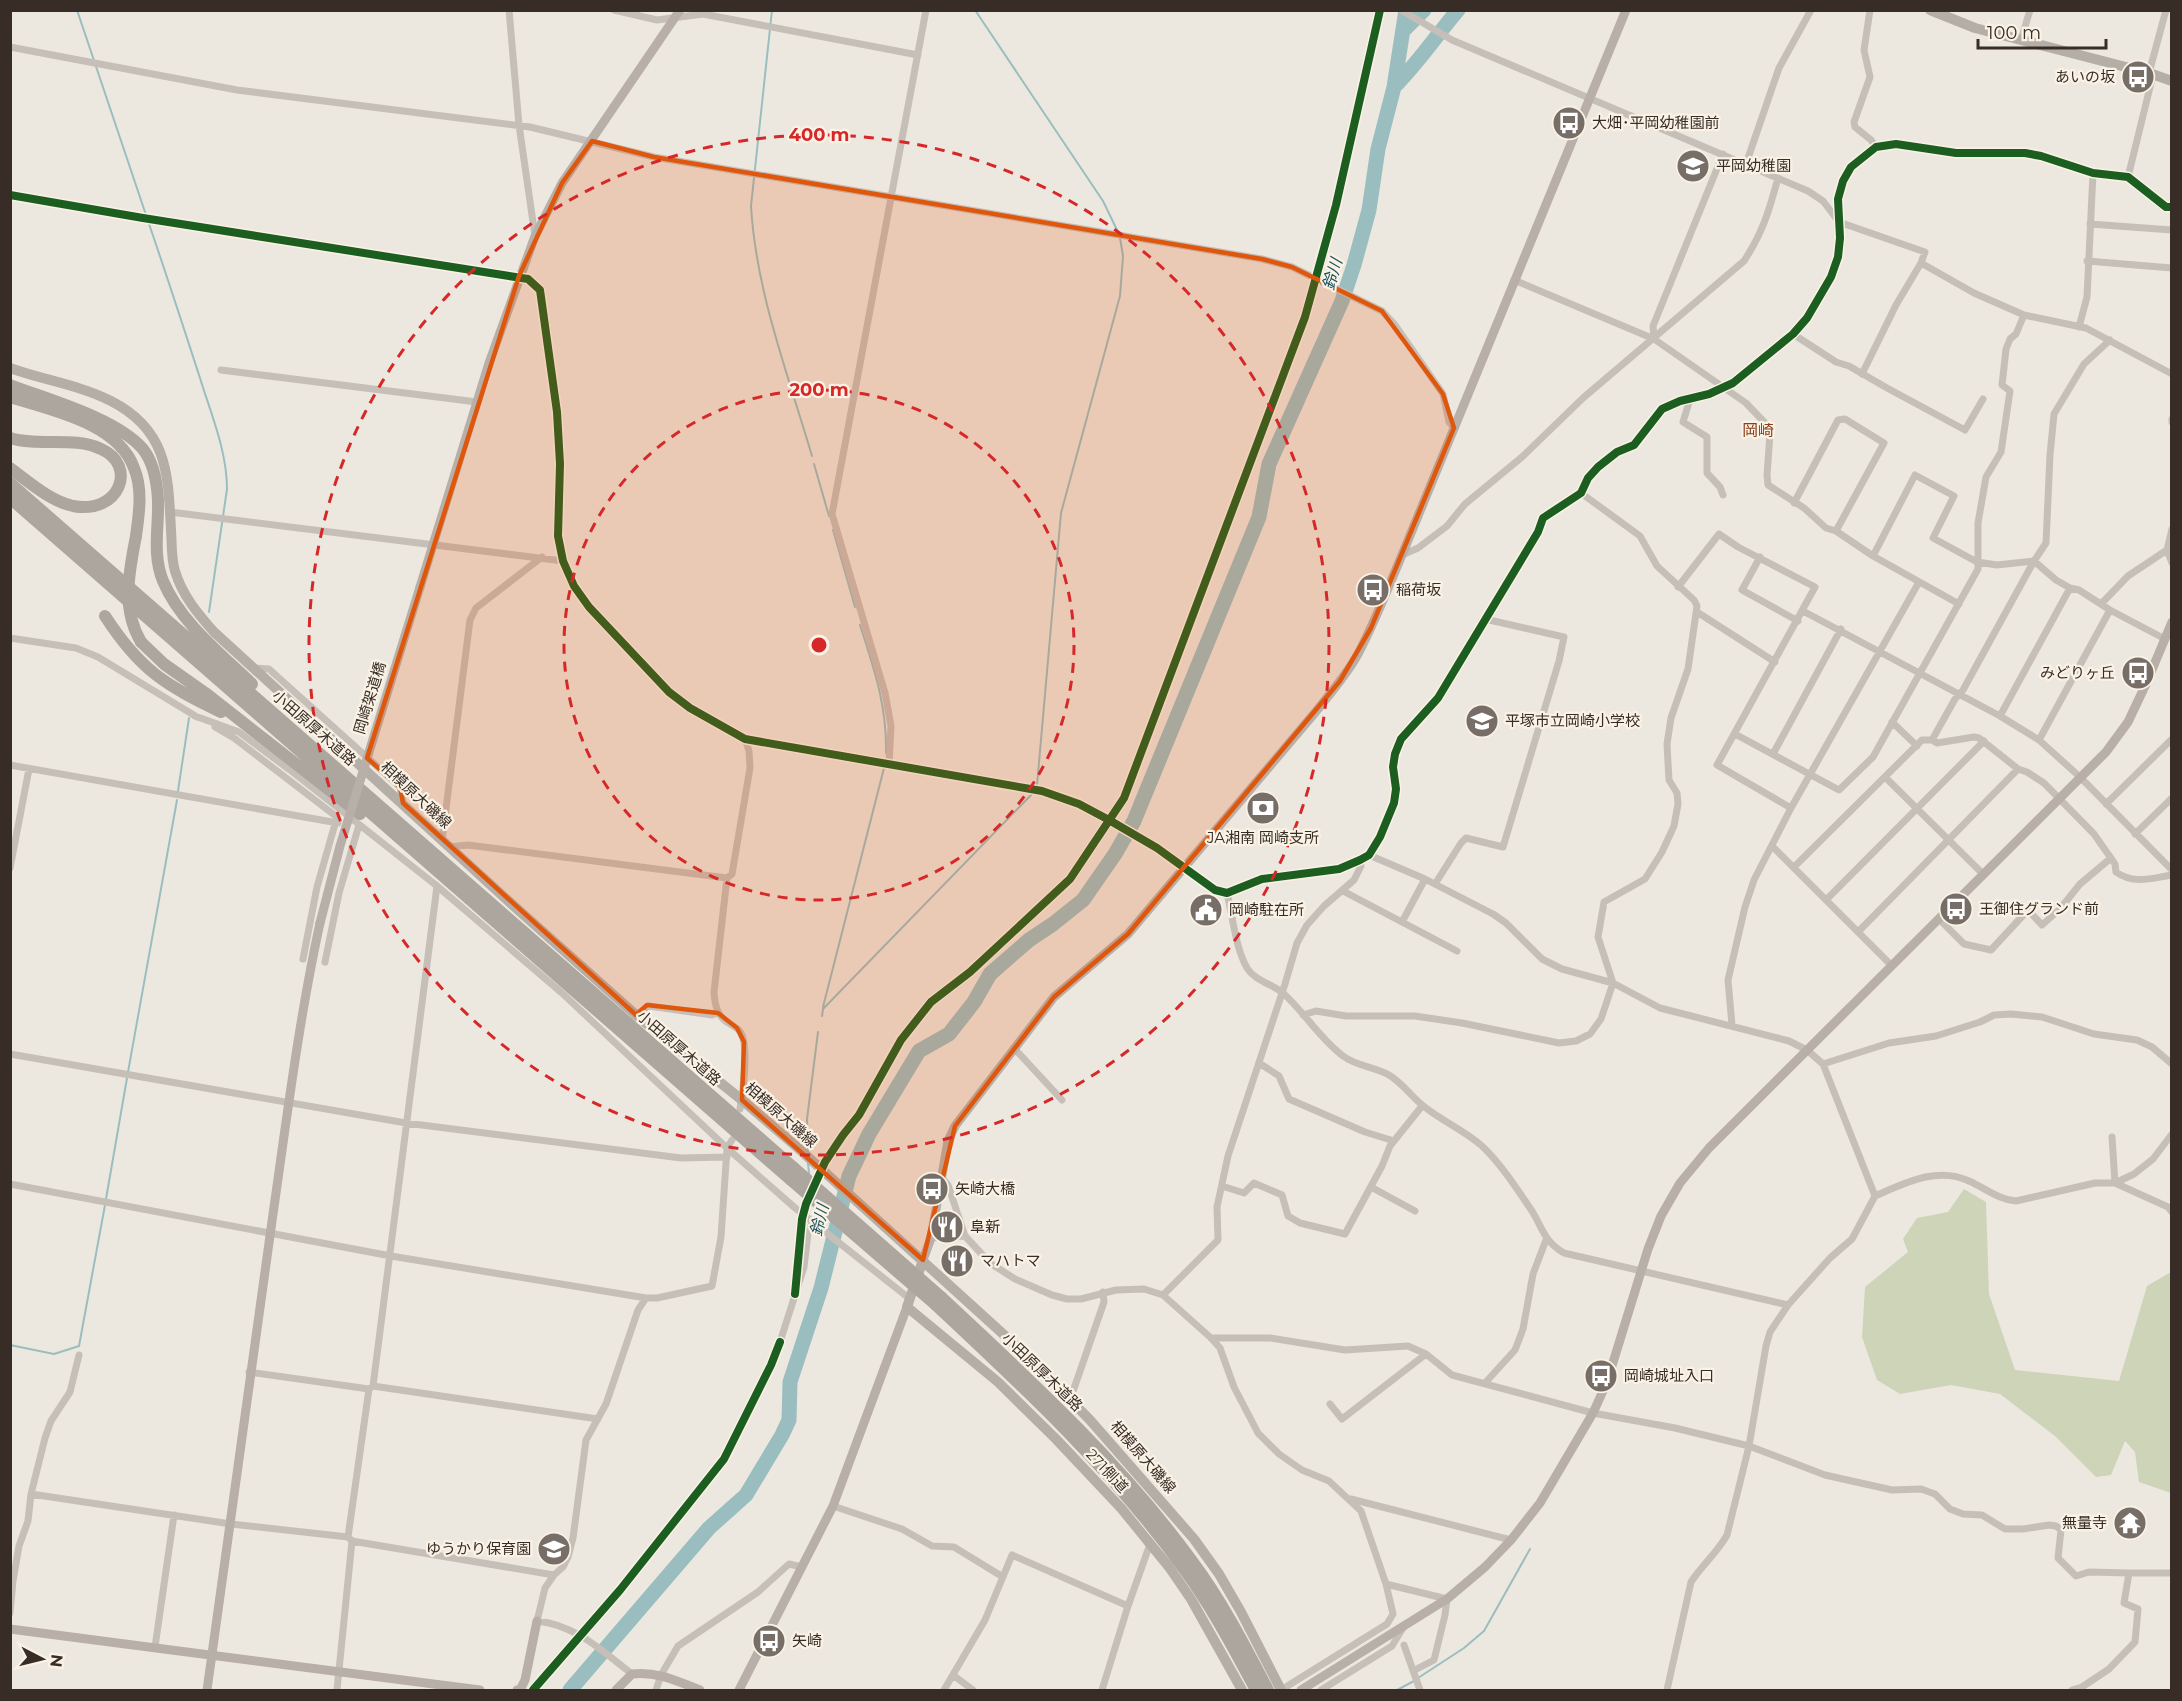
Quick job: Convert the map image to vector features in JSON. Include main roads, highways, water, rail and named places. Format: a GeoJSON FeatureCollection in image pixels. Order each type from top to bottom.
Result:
{"type":"FeatureCollection","features":[{"type":"Feature","properties":{"kind":"highway"},"geometry":{"type":"LineString","coordinates":[[10,385],[105,422],[132,439],[143,450],[153,467],[157,486],[156,558],[169,594],[195,628],[338,768]]}},
{"type":"Feature","properties":{"kind":"highway"},"geometry":{"type":"LineString","coordinates":[[10,397],[84,422],[115,440],[134,468],[139,498],[127,602],[133,629],[141,642],[164,664],[241,722],[440,881]]}},
{"type":"Feature","properties":{"kind":"highway"},"geometry":{"type":"LineString","coordinates":[[10,438],[38,443],[93,445],[113,457],[120,476],[118,488],[112,498],[103,504],[83,507],[70,506],[52,498],[10,468]]}},
{"type":"Feature","properties":{"kind":"highway","name":"小田原厚木道路"},"geometry":{"type":"LineString","coordinates":[[10,483],[338,768],[1078,1427],[1125,1477],[1193,1562],[1230,1619],[1268,1690]]}},
{"type":"Feature","properties":{"kind":"highway","name":"小田原厚木道路"},"geometry":{"type":"LineString","coordinates":[[12,499],[440,881],[792,1174]]}},
{"type":"Feature","properties":{"kind":"highway"},"geometry":{"type":"LineString","coordinates":[[105,616],[137,659],[158,678],[241,722]]}},
{"type":"Feature","properties":{"kind":"highway","name":"小田原厚木道路"},"geometry":{"type":"LineString","coordinates":[[938,1301],[1118,1484],[1186,1571],[1221,1626],[1256,1690]]}},
{"type":"Feature","properties":{"kind":"main road"},"geometry":{"type":"LineString","coordinates":[[1930,10],[1976,28],[2172,81]]}},
{"type":"Feature","properties":{"kind":"main road","name":"相模原大磯線"},"geometry":{"type":"LineString","coordinates":[[10,368],[94,393],[111,400],[140,420],[161,452],[170,485],[172,554],[175,571],[190,603],[214,632],[636,1015],[741,1104],[798,1148],[1023,1352],[1090,1420],[1194,1539],[1219,1574],[1286,1689]]}},
{"type":"Feature","properties":{"kind":"main road","name":"271側道"},"geometry":{"type":"LineString","coordinates":[[923,1260],[909,1303],[998,1382],[1056,1438],[1121,1508],[1191,1599],[1242,1690]]}},
{"type":"Feature","properties":{"kind":"waterway"},"geometry":{"type":"LineString","coordinates":[[77,10],[146,215]]}},
{"type":"Feature","properties":{"kind":"waterway"},"geometry":{"type":"LineString","coordinates":[[772,10],[751,206],[759,270],[766,301],[812,456]]}},
{"type":"Feature","properties":{"kind":"waterway"},"geometry":{"type":"LineString","coordinates":[[975,10],[1103,201],[1118,232]]}},
{"type":"Feature","properties":{"kind":"waterway","name":"鈴川"},"geometry":{"type":"LineString","coordinates":[[570,1690],[709,1528],[746,1495],[782,1435],[789,1420],[790,1382],[821,1288],[849,1176],[869,1134],[919,1051],[949,1034],[974,1002],[990,974],[1029,940],[1083,900],[1115,854],[1134,821],[1259,517],[1269,464],[1342,301],[1369,210],[1378,149],[1394,87],[1406,10]]}},
{"type":"Feature","properties":{"kind":"waterway","name":"鈴川"},"geometry":{"type":"LineString","coordinates":[[1405,29],[1424,10]]}},
{"type":"Feature","properties":{"kind":"waterway"},"geometry":{"type":"LineString","coordinates":[[1394,87],[1458,10]]}},
{"type":"Feature","properties":{"kind":"waterway"},"geometry":{"type":"LineString","coordinates":[[148,221],[213,419],[224,461],[227,489],[209,612]]}},
{"type":"Feature","properties":{"kind":"waterway"},"geometry":{"type":"LineString","coordinates":[[822,1016],[823,1009],[1032,794],[1037,785],[1061,513],[1120,296],[1123,256],[1120,238]]}},
{"type":"Feature","properties":{"kind":"waterway"},"geometry":{"type":"LineString","coordinates":[[814,464],[829,516]]}},
{"type":"Feature","properties":{"kind":"waterway"},"geometry":{"type":"LineString","coordinates":[[833,530],[855,607]]}},
{"type":"Feature","properties":{"kind":"waterway"},"geometry":{"type":"LineString","coordinates":[[860,625],[882,703],[886,753]]}},
{"type":"Feature","properties":{"kind":"waterway"},"geometry":{"type":"LineString","coordinates":[[178,791],[189,718]]}},
{"type":"Feature","properties":{"kind":"waterway"},"geometry":{"type":"LineString","coordinates":[[823,1007],[884,768]]}},
{"type":"Feature","properties":{"kind":"waterway"},"geometry":{"type":"LineString","coordinates":[[128,1072],[177,800]]}},
{"type":"Feature","properties":{"kind":"waterway"},"geometry":{"type":"LineString","coordinates":[[808,1151],[807,1119],[818,1032]]}},
{"type":"Feature","properties":{"kind":"waterway"},"geometry":{"type":"LineString","coordinates":[[106,1199],[127,1078]]}},
{"type":"Feature","properties":{"kind":"waterway"},"geometry":{"type":"LineString","coordinates":[[808,1163],[809,1174]]}},
{"type":"Feature","properties":{"kind":"waterway"},"geometry":{"type":"LineString","coordinates":[[10,1345],[54,1354],[79,1346],[105,1205]]}},
{"type":"Feature","properties":{"kind":"waterway"},"geometry":{"type":"LineString","coordinates":[[1418,1678],[1464,1648],[1484,1631],[1530,1549]]}},
{"type":"Feature","properties":{"kind":"waterway"},"geometry":{"type":"LineString","coordinates":[[1397,1690],[1414,1681]]}},
{"type":"Feature","properties":{"kind":"place","name":"あいの坂"},"geometry":{"type":"Point","coordinates":[2138,77]}},
{"type":"Feature","properties":{"kind":"place","name":"大畑･平岡幼稚園前"},"geometry":{"type":"Point","coordinates":[1569,123]}},
{"type":"Feature","properties":{"kind":"place","name":"平岡幼稚園"},"geometry":{"type":"Point","coordinates":[1693,166]}},
{"type":"Feature","properties":{"kind":"place","name":"稲荷坂"},"geometry":{"type":"Point","coordinates":[1373,590]}},
{"type":"Feature","properties":{"kind":"place","name":"みどりヶ丘"},"geometry":{"type":"Point","coordinates":[2138,673]}},
{"type":"Feature","properties":{"kind":"place","name":"平塚市立岡崎小学校"},"geometry":{"type":"Point","coordinates":[1482,721]}},
{"type":"Feature","properties":{"kind":"place","name":"JA湘南 岡崎支所"},"geometry":{"type":"Point","coordinates":[1263,808]}},
{"type":"Feature","properties":{"kind":"place","name":"王御住グランド前"},"geometry":{"type":"Point","coordinates":[1956,909]}},
{"type":"Feature","properties":{"kind":"place","name":"岡崎駐在所"},"geometry":{"type":"Point","coordinates":[1206,910]}},
{"type":"Feature","properties":{"kind":"place","name":"矢崎大橋"},"geometry":{"type":"Point","coordinates":[932,1189]}},
{"type":"Feature","properties":{"kind":"place","name":"阜新"},"geometry":{"type":"Point","coordinates":[947,1227]}},
{"type":"Feature","properties":{"kind":"place","name":"マハトマ"},"geometry":{"type":"Point","coordinates":[957,1261]}},
{"type":"Feature","properties":{"kind":"place","name":"岡崎城址入口"},"geometry":{"type":"Point","coordinates":[1601,1376]}},
{"type":"Feature","properties":{"kind":"place","name":"無量寺"},"geometry":{"type":"Point","coordinates":[2130,1523]}},
{"type":"Feature","properties":{"kind":"place","name":"ゆうかり保育園"},"geometry":{"type":"Point","coordinates":[554,1549]}},
{"type":"Feature","properties":{"kind":"place","name":"矢崎"},"geometry":{"type":"Point","coordinates":[769,1641]}},
{"type":"Feature","properties":{"kind":"district","name":"岡崎"},"geometry":{"type":"Point","coordinates":[1758,430]}}]}
